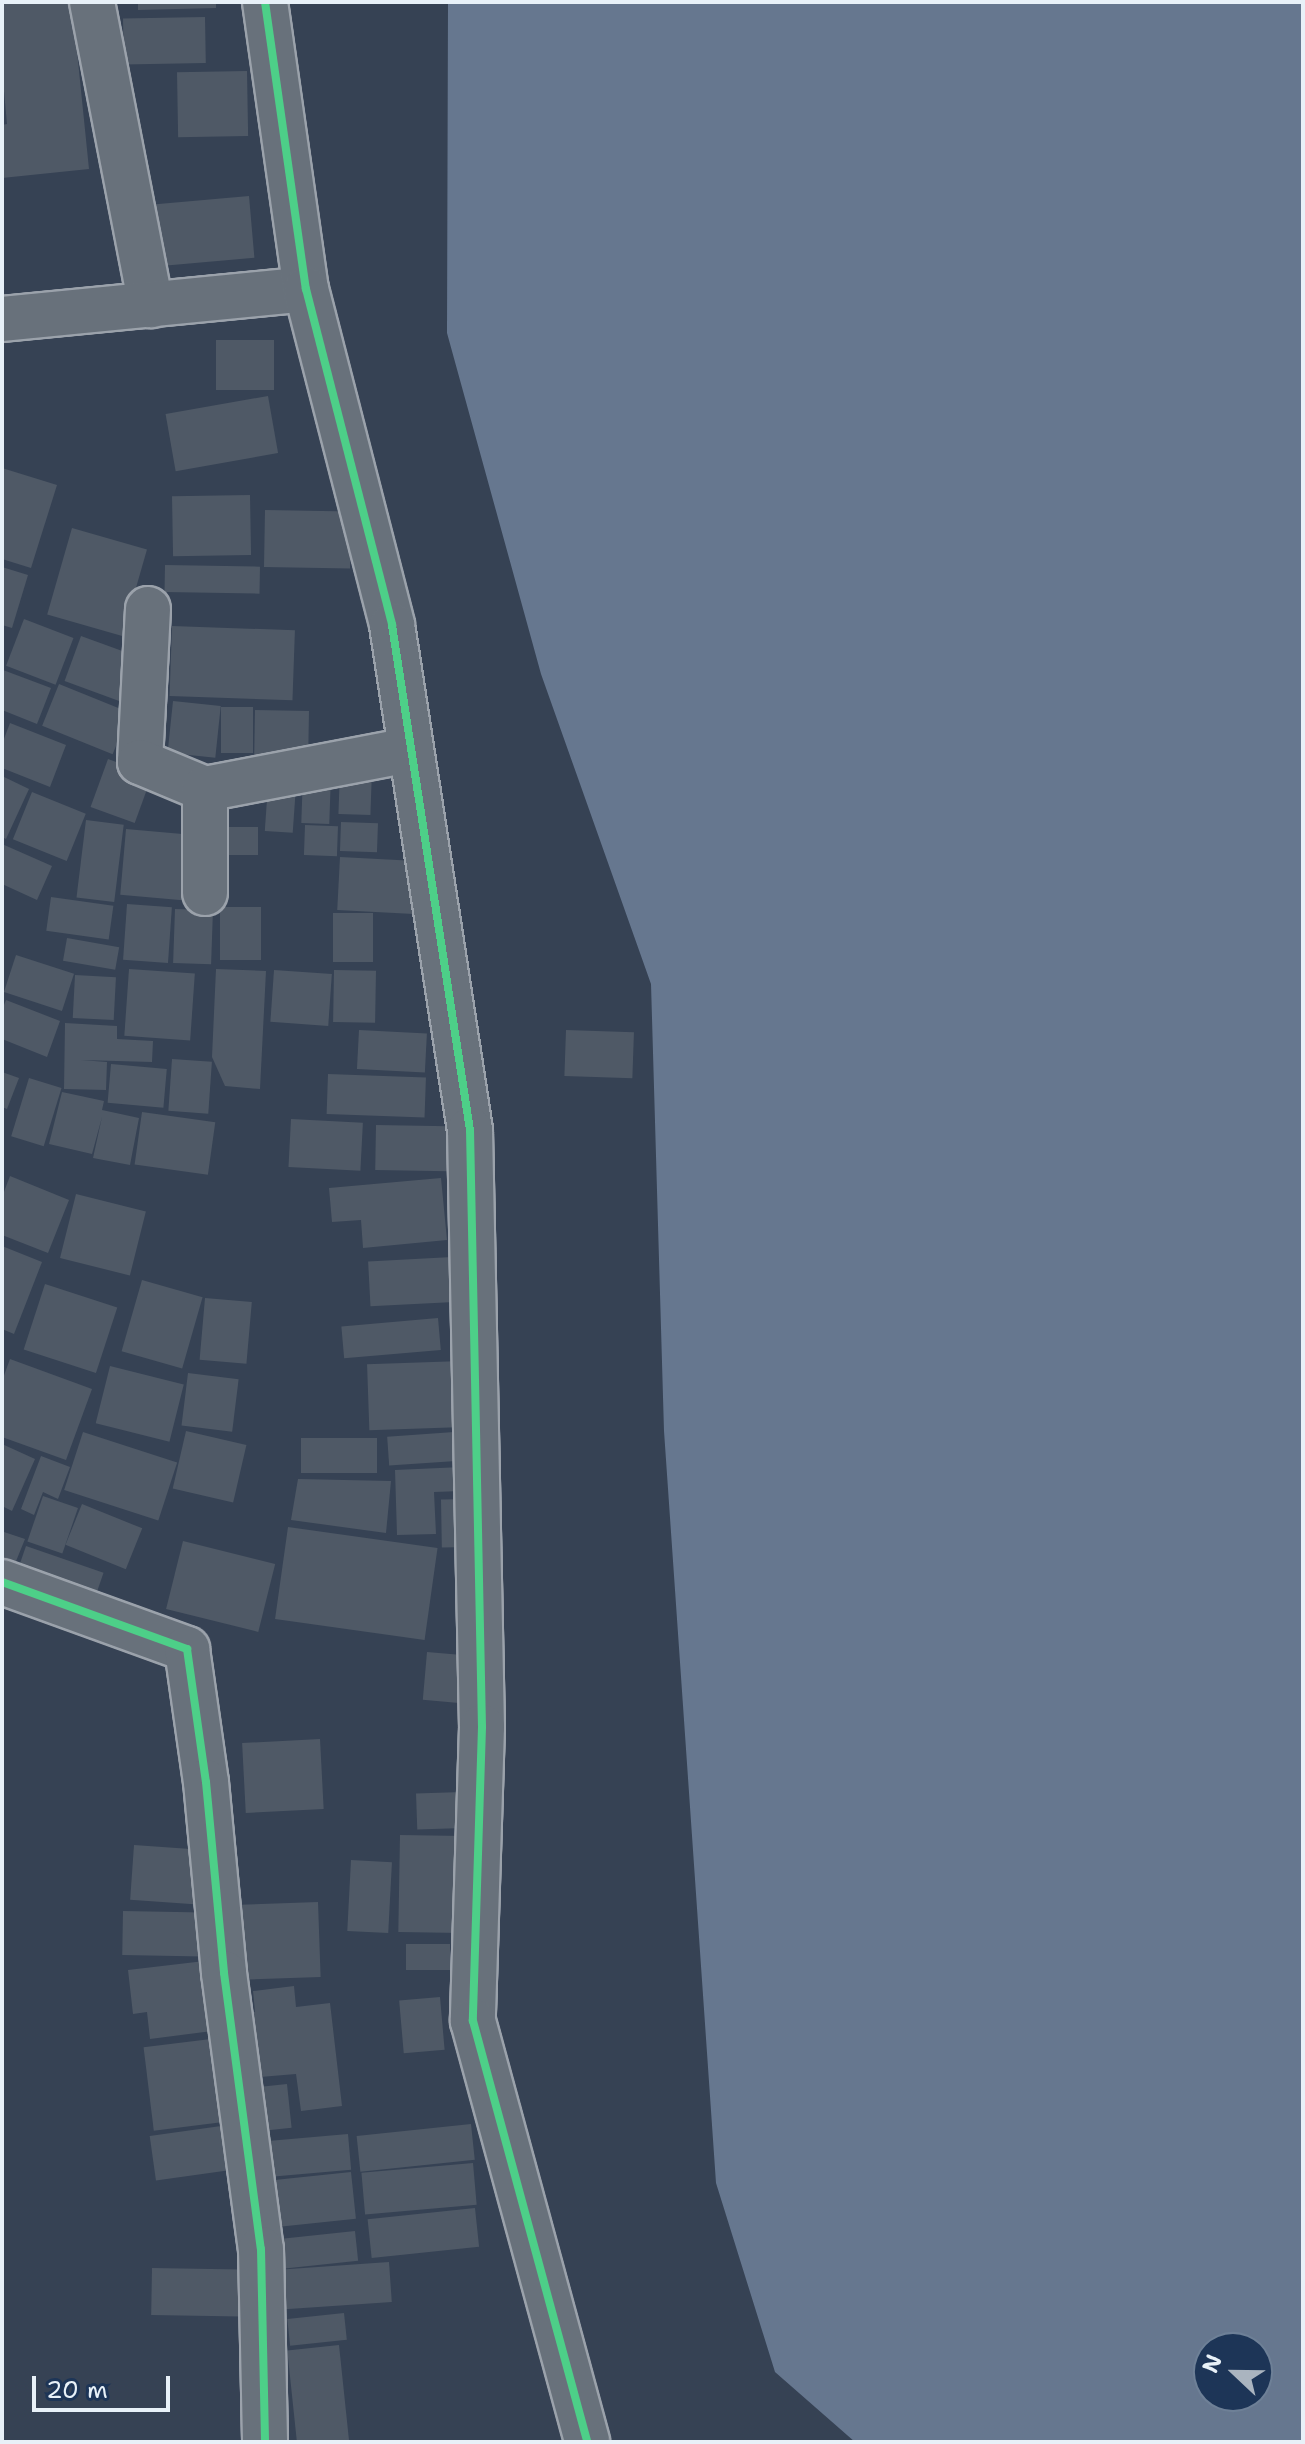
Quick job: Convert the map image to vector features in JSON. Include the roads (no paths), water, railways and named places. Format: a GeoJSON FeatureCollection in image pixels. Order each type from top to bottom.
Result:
{"type":"FeatureCollection","features":[{"type":"Feature","properties":{"kind":"street"},"geometry":{"type":"LineString","coordinates":[[92,2],[151,305]]}},
{"type":"Feature","properties":{"kind":"street"},"geometry":{"type":"LineString","coordinates":[[265,2],[306,289],[392,625],[470,1130],[482,1727],[473,2021],[587,2442]]}},
{"type":"Feature","properties":{"kind":"street"},"geometry":{"type":"LineString","coordinates":[[2,319],[306,289]]}},
{"type":"Feature","properties":{"kind":"street"},"geometry":{"type":"LineString","coordinates":[[148,609],[140,762],[205,789],[410,750]]}},
{"type":"Feature","properties":{"kind":"street"},"geometry":{"type":"LineString","coordinates":[[205,789],[205,893]]}},
{"type":"Feature","properties":{"kind":"street"},"geometry":{"type":"LineString","coordinates":[[2,1582],[187,1649],[206,1782],[224,1973],[261,2249],[265,2442]]}},
{"type":"Feature","properties":{"kind":"water"},"geometry":{"type":"Polygon","coordinates":[[[448,2],[1303,2],[1303,2442],[855,2442],[775,2372],[716,2183],[664,1431],[651,984],[541,674],[447,333],[448,2]]]}}]}
